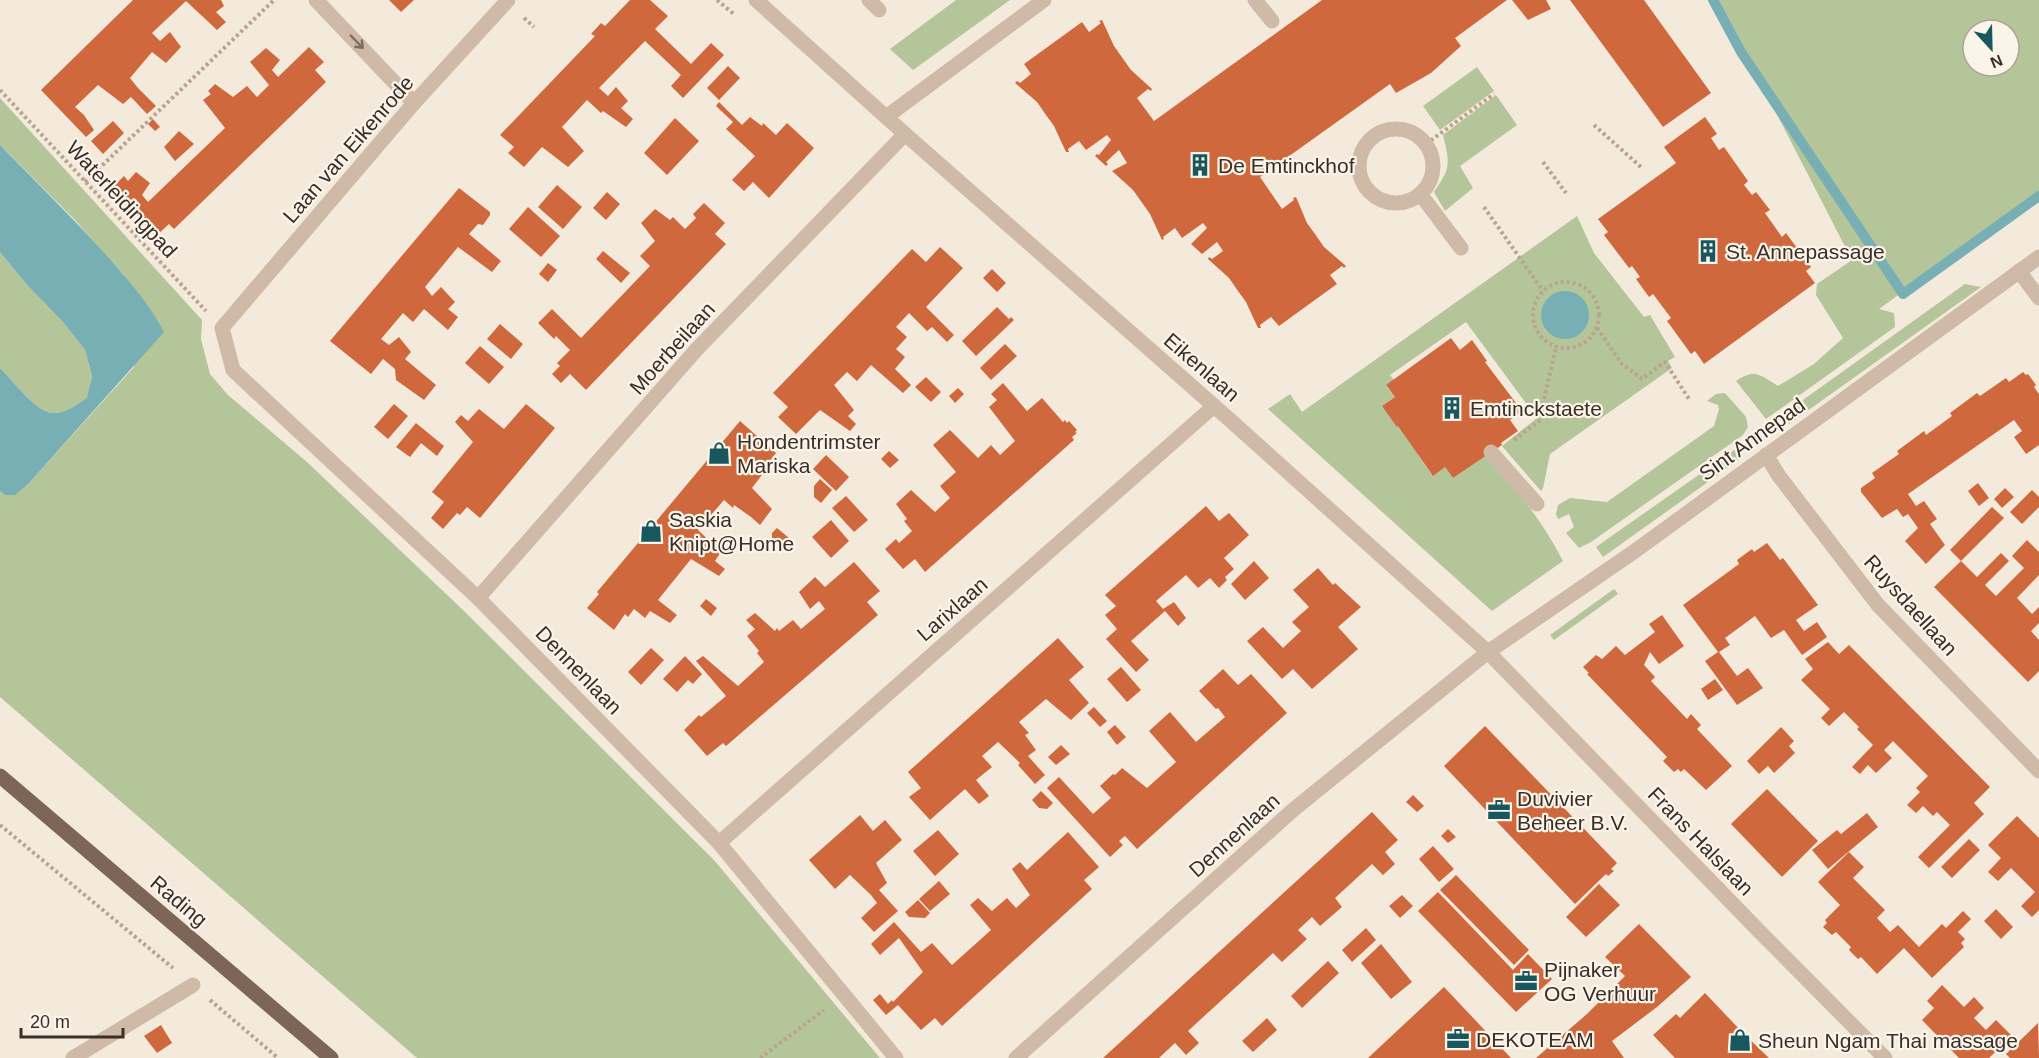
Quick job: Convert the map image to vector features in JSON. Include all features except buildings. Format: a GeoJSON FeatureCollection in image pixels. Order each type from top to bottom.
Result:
{"type":"FeatureCollection","features":[{"type":"Feature","properties":{"kind":"main road","name":"Rading"},"geometry":{"type":"LineString","coordinates":[[0,776],[331,1058]]}},
{"type":"Feature","properties":{"kind":"street"},"geometry":{"type":"LineString","coordinates":[[316,0],[414,103]]}},
{"type":"Feature","properties":{"kind":"street","name":"Laan van Eikenrode"},"geometry":{"type":"LineString","coordinates":[[222,328],[414,103],[508,0]]}},
{"type":"Feature","properties":{"kind":"street","name":"Eikenlaan"},"geometry":{"type":"LineString","coordinates":[[756,0],[1488,652]]}},
{"type":"Feature","properties":{"kind":"street"},"geometry":{"type":"LineString","coordinates":[[886,117],[1044,0]]}},
{"type":"Feature","properties":{"kind":"street"},"geometry":{"type":"LineString","coordinates":[[1255,0],[1272,21]]}},
{"type":"Feature","properties":{"kind":"street"},"geometry":{"type":"LineString","coordinates":[[1390,129],[1402,129],[1414,133],[1426,144],[1434,162],[1433,174],[1429,185],[1421,195],[1398,204],[1374,197],[1365,188],[1358,164],[1361,152],[1368,141],[1378,133],[1390,129]]}},
{"type":"Feature","properties":{"kind":"street","name":"Moerbeilaan"},"geometry":{"type":"LineString","coordinates":[[478,598],[697,349],[905,134]]}},
{"type":"Feature","properties":{"kind":"street"},"geometry":{"type":"LineString","coordinates":[[1421,195],[1461,248]]}},
{"type":"Feature","properties":{"kind":"street","name":"Sint Annepad"},"geometry":{"type":"LineString","coordinates":[[1488,652],[1635,551],[2039,257]]}},
{"type":"Feature","properties":{"kind":"street"},"geometry":{"type":"LineString","coordinates":[[2019,271],[2039,298]]}},
{"type":"Feature","properties":{"kind":"street","name":"Dennenlaan"},"geometry":{"type":"LineString","coordinates":[[222,328],[233,370],[478,598],[719,843],[896,1058]]}},
{"type":"Feature","properties":{"kind":"street","name":"Larixlaan"},"geometry":{"type":"LineString","coordinates":[[719,843],[1214,406]]}},
{"type":"Feature","properties":{"kind":"street"},"geometry":{"type":"LineString","coordinates":[[1493,454],[1537,504]]}},
{"type":"Feature","properties":{"kind":"street","name":"Ruysdaellaan"},"geometry":{"type":"LineString","coordinates":[[1766,454],[1779,476],[1878,605],[2039,771]]}},
{"type":"Feature","properties":{"kind":"street","name":"Dennenlaan"},"geometry":{"type":"LineString","coordinates":[[1016,1058],[1293,810],[1488,652]]}},
{"type":"Feature","properties":{"kind":"street","name":"Frans Halslaan"},"geometry":{"type":"LineString","coordinates":[[1488,652],[1885,1058]]}},
{"type":"Feature","properties":{"kind":"street"},"geometry":{"type":"LineString","coordinates":[[73,1058],[193,985]]}},
{"type":"Feature","properties":{"kind":"path"},"geometry":{"type":"LineString","coordinates":[[85,182],[274,0]]}},
{"type":"Feature","properties":{"kind":"path","name":"Waterleidingpad"},"geometry":{"type":"LineString","coordinates":[[0,90],[222,328]]}},
{"type":"Feature","properties":{"kind":"path"},"geometry":{"type":"LineString","coordinates":[[1426,144],[1494,94]]}},
{"type":"Feature","properties":{"kind":"path"},"geometry":{"type":"LineString","coordinates":[[1594,125],[1643,169]]}},
{"type":"Feature","properties":{"kind":"path"},"geometry":{"type":"LineString","coordinates":[[1543,162],[1566,193]]}},
{"type":"Feature","properties":{"kind":"path"},"geometry":{"type":"LineString","coordinates":[[1484,207],[1543,291]]}},
{"type":"Feature","properties":{"kind":"path"},"geometry":{"type":"LineString","coordinates":[[1568,281],[1588,290],[1599,309],[1597,327],[1588,340],[1578,346],[1556,347],[1539,334],[1534,325],[1534,304],[1543,291],[1557,283],[1568,281]]}},
{"type":"Feature","properties":{"kind":"path"},"geometry":{"type":"LineString","coordinates":[[1597,327],[1622,364],[1642,379],[1665,362],[1689,399]]}},
{"type":"Feature","properties":{"kind":"path"},"geometry":{"type":"LineString","coordinates":[[1493,454],[1539,421],[1556,347]]}},
{"type":"Feature","properties":{"kind":"path"},"geometry":{"type":"LineString","coordinates":[[0,825],[279,1058]]}},
{"type":"Feature","properties":{"kind":"path"},"geometry":{"type":"LineString","coordinates":[[760,1058],[843,994]]}},
{"type":"Feature","properties":{"kind":"green space"},"geometry":{"type":"Polygon","coordinates":[[[956,0],[1010,0],[913,70],[890,49],[956,0]]]}},
{"type":"Feature","properties":{"kind":"green space"},"geometry":{"type":"Polygon","coordinates":[[[1718,0],[2039,0],[2039,194],[1879,309],[1894,313],[1895,327],[1766,419],[1736,381],[1748,375],[1757,374],[1778,386],[1814,364],[1843,338],[1816,295],[1817,284],[1852,260],[1718,0]]]}},
{"type":"Feature","properties":{"kind":"green space"},"geometry":{"type":"Polygon","coordinates":[[[1477,67],[1494,91],[1440,130],[1423,106],[1477,67]]]}},
{"type":"Feature","properties":{"kind":"green space"},"geometry":{"type":"Polygon","coordinates":[[[1496,95],[1517,125],[1460,166],[1473,188],[1445,211],[1434,192],[1444,177],[1448,165],[1443,135],[1496,95]]]}},
{"type":"Feature","properties":{"kind":"green space"},"geometry":{"type":"Polygon","coordinates":[[[0,98],[202,320],[201,339],[210,374],[228,395],[307,462],[463,610],[714,860],[880,1058],[417,1058],[0,697],[0,491],[5,495],[30,482],[134,367],[124,275],[74,219],[0,145],[0,98]]]}},
{"type":"Feature","properties":{"kind":"green space"},"geometry":{"type":"Polygon","coordinates":[[[1577,216],[1594,253],[1644,317],[1650,315],[1675,357],[1668,361],[1672,368],[1550,454],[1541,491],[1502,446],[1537,418],[1466,322],[1390,375],[1394,380],[1386,386],[1395,397],[1382,406],[1421,453],[1418,455],[1432,475],[1445,467],[1453,478],[1487,455],[1528,506],[1563,561],[1492,611],[1268,409],[1290,394],[1302,412],[1577,216]]]}},
{"type":"Feature","properties":{"kind":"green space"},"geometry":{"type":"Polygon","coordinates":[[[0,252],[85,350],[92,378],[88,398],[76,406],[58,413],[47,412],[25,395],[0,368],[0,252]]]}},
{"type":"Feature","properties":{"kind":"green space"},"geometry":{"type":"Polygon","coordinates":[[[1965,284],[1981,287],[1789,424],[1782,415],[1965,284]]]}},
{"type":"Feature","properties":{"kind":"green space"},"geometry":{"type":"Polygon","coordinates":[[[1725,393],[1746,417],[1748,427],[1743,435],[1591,542],[1579,548],[1566,533],[1574,527],[1569,514],[1558,519],[1556,514],[1558,505],[1570,498],[1607,502],[1714,426],[1718,405],[1707,401],[1716,394],[1725,393]]]}},
{"type":"Feature","properties":{"kind":"green space"},"geometry":{"type":"Polygon","coordinates":[[[1737,448],[1743,457],[1603,557],[1596,547],[1737,448]]]}},
{"type":"Feature","properties":{"kind":"green space"},"geometry":{"type":"Polygon","coordinates":[[[1614,589],[1618,594],[1554,640],[1550,635],[1614,589]]]}},
{"type":"Feature","properties":{"kind":"water"},"geometry":{"type":"Polygon","coordinates":[[[0,145],[69,215],[132,284],[164,332],[30,482],[15,495],[5,495],[0,491],[0,368],[32,402],[47,412],[53,413],[67,410],[87,398],[92,377],[85,350],[0,252],[0,145]]]}},
{"type":"Feature","properties":{"kind":"water"},"geometry":{"type":"Polygon","coordinates":[[[1560,291],[1570,291],[1582,298],[1589,310],[1589,320],[1582,332],[1570,339],[1560,339],[1545,328],[1541,320],[1541,310],[1552,295],[1560,291]]]}},
{"type":"Feature","properties":{"kind":"waterway"},"geometry":{"type":"LineString","coordinates":[[1713,0],[1741,52],[1903,294],[2039,196]]}},
{"type":"Feature","properties":{"kind":"place","name":"De Emtinckhof"},"geometry":{"type":"Point","coordinates":[1200,165]}},
{"type":"Feature","properties":{"kind":"place","name":"St. Annepassage"},"geometry":{"type":"Point","coordinates":[1708,251]}},
{"type":"Feature","properties":{"kind":"place","name":"Emtinckstaete"},"geometry":{"type":"Point","coordinates":[1452,408]}},
{"type":"Feature","properties":{"kind":"place","name":"Hondentrimster Mariska"},"geometry":{"type":"Point","coordinates":[719,453]}},
{"type":"Feature","properties":{"kind":"place","name":"Saskia Knipt@Home"},"geometry":{"type":"Point","coordinates":[651,531]}},
{"type":"Feature","properties":{"kind":"place","name":"Duvivier Beheer B.V."},"geometry":{"type":"Point","coordinates":[1499,810]}},
{"type":"Feature","properties":{"kind":"place","name":"Pijnaker OG Verhuur"},"geometry":{"type":"Point","coordinates":[1526,981]}},
{"type":"Feature","properties":{"kind":"place","name":"DEKOTEAM"},"geometry":{"type":"Point","coordinates":[1458,1039]}},
{"type":"Feature","properties":{"kind":"place","name":"Sheun Ngam Thai massage"},"geometry":{"type":"Point","coordinates":[1740,1040]}}]}
